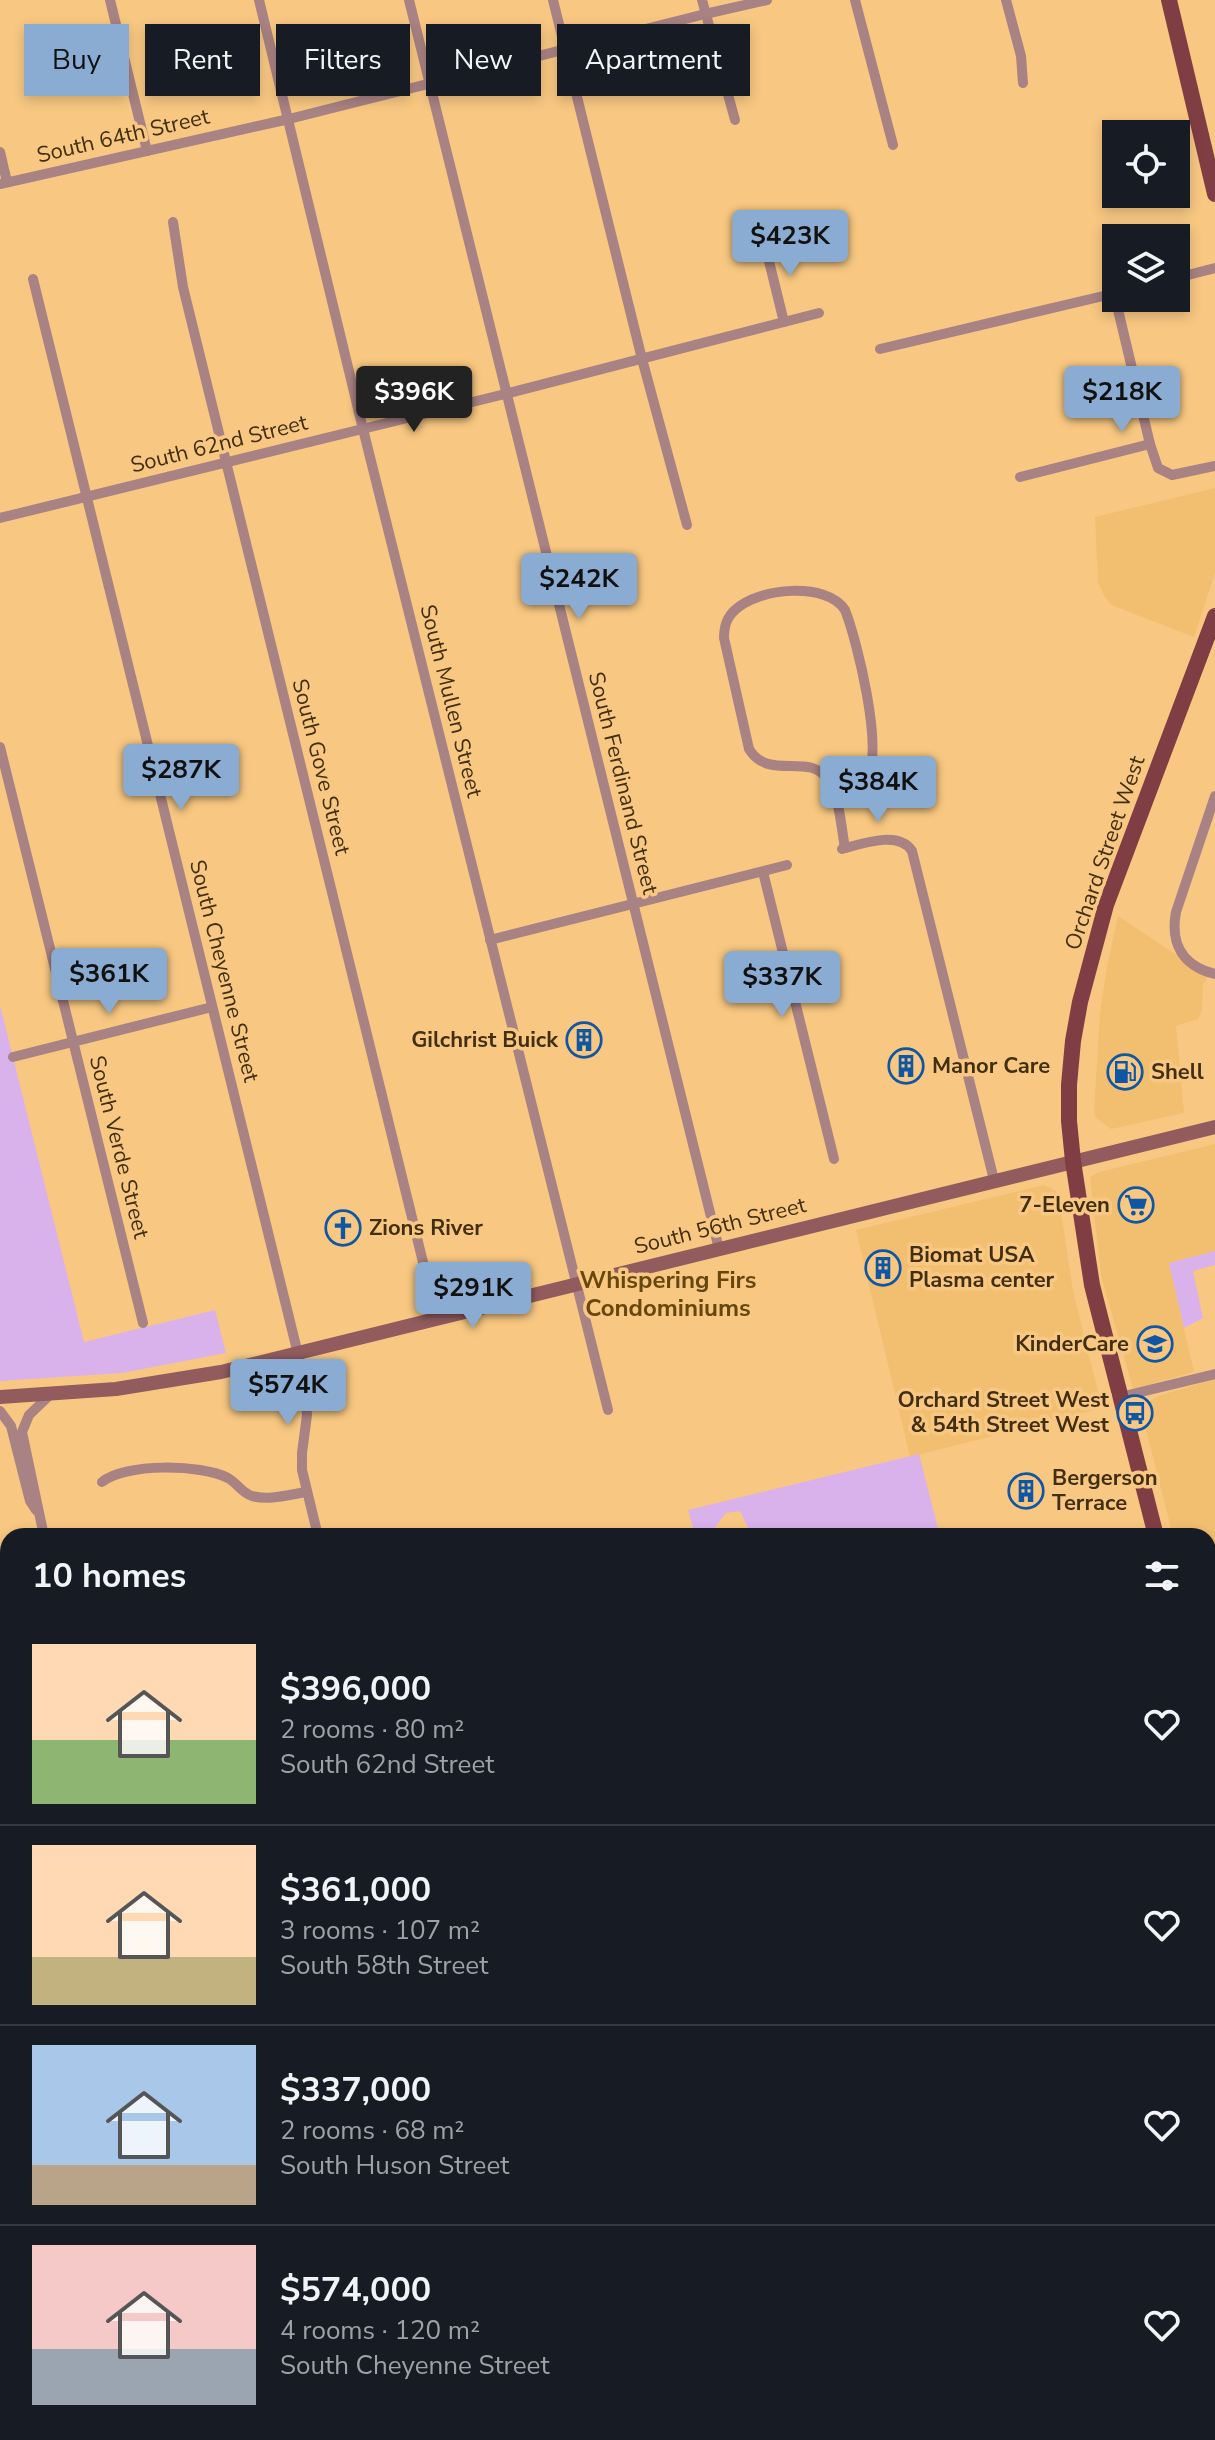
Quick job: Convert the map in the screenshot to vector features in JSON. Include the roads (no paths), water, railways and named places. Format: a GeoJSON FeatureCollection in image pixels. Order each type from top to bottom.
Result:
{"type":"FeatureCollection","features":[{"type":"Feature","properties":{"kind":"main road"},"geometry":{"type":"LineString","coordinates":[[1169,0],[1215,194]]}},
{"type":"Feature","properties":{"kind":"main road","name":"Orchard Street West"},"geometry":{"type":"LineString","coordinates":[[1154,1528],[1092,1285],[1069,1121],[1072,1051],[1080,1002],[1106,905],[1215,616]]}},
{"type":"Feature","properties":{"kind":"main road","name":"South 56th Street"},"geometry":{"type":"LineString","coordinates":[[0,1397],[170,1382],[298,1354],[1215,1127]]}},
{"type":"Feature","properties":{"kind":"street"},"geometry":{"type":"LineString","coordinates":[[110,0],[147,151]]}},
{"type":"Feature","properties":{"kind":"street","name":"South Mullen Street"},"geometry":{"type":"LineString","coordinates":[[259,0],[608,1410]]}},
{"type":"Feature","properties":{"kind":"street","name":"South Ferdinand Street"},"geometry":{"type":"LineString","coordinates":[[409,0],[426,67]]}},
{"type":"Feature","properties":{"kind":"street"},"geometry":{"type":"LineString","coordinates":[[553,0],[559,24]]}},
{"type":"Feature","properties":{"kind":"street"},"geometry":{"type":"LineString","coordinates":[[702,0],[735,120]]}},
{"type":"Feature","properties":{"kind":"street","name":"South 64th Street"},"geometry":{"type":"LineString","coordinates":[[666,24],[767,0]]}},
{"type":"Feature","properties":{"kind":"street"},"geometry":{"type":"LineString","coordinates":[[855,0],[893,145]]}},
{"type":"Feature","properties":{"kind":"street"},"geometry":{"type":"LineString","coordinates":[[1006,0],[1020,55],[1023,83]]}},
{"type":"Feature","properties":{"kind":"street","name":"South 64th Street"},"geometry":{"type":"LineString","coordinates":[[4,183],[289,119],[426,84]]}},
{"type":"Feature","properties":{"kind":"street","name":"South Ferdinand Street"},"geometry":{"type":"LineString","coordinates":[[433,96],[719,1249]]}},
{"type":"Feature","properties":{"kind":"street"},"geometry":{"type":"LineString","coordinates":[[577,96],[642,359],[687,525]]}},
{"type":"Feature","properties":{"kind":"street"},"geometry":{"type":"LineString","coordinates":[[0,152],[4,183]]}},
{"type":"Feature","properties":{"kind":"street","name":"South Gove Street"},"geometry":{"type":"LineString","coordinates":[[173,222],[183,287],[225,463],[437,1319]]}},
{"type":"Feature","properties":{"kind":"street"},"geometry":{"type":"LineString","coordinates":[[764,241],[784,322]]}},
{"type":"Feature","properties":{"kind":"street"},"geometry":{"type":"LineString","coordinates":[[1190,274],[1215,268]]}},
{"type":"Feature","properties":{"kind":"street","name":"South Cheyenne Street"},"geometry":{"type":"LineString","coordinates":[[33,279],[298,1354],[307,1415],[301,1463],[316,1528]]}},
{"type":"Feature","properties":{"kind":"street"},"geometry":{"type":"LineString","coordinates":[[880,349],[1102,296]]}},
{"type":"Feature","properties":{"kind":"street"},"geometry":{"type":"LineString","coordinates":[[1119,312],[1158,468],[1172,475],[1215,466]]}},
{"type":"Feature","properties":{"kind":"street","name":"South 62nd Street"},"geometry":{"type":"LineString","coordinates":[[0,518],[819,313]]}},
{"type":"Feature","properties":{"kind":"street"},"geometry":{"type":"LineString","coordinates":[[1020,477],[1150,444]]}},
{"type":"Feature","properties":{"kind":"street"},"geometry":{"type":"LineString","coordinates":[[834,793],[857,785],[867,776],[874,746],[872,720],[845,610],[840,602],[831,597],[807,590],[744,603],[726,621],[724,638],[749,749],[756,759],[765,764],[803,766],[819,771],[827,778],[834,793],[844,848],[896,840],[909,845],[916,859],[994,1180]]}},
{"type":"Feature","properties":{"kind":"street","name":"South Verde Street"},"geometry":{"type":"LineString","coordinates":[[0,747],[143,1323]]}},
{"type":"Feature","properties":{"kind":"street"},"geometry":{"type":"LineString","coordinates":[[1215,796],[1176,912],[1174,928],[1176,945],[1184,958],[1202,970],[1215,974]]}},
{"type":"Feature","properties":{"kind":"street"},"geometry":{"type":"LineString","coordinates":[[490,940],[787,865]]}},
{"type":"Feature","properties":{"kind":"street"},"geometry":{"type":"LineString","coordinates":[[763,872],[834,1159]]}},
{"type":"Feature","properties":{"kind":"street"},"geometry":{"type":"LineString","coordinates":[[13,1057],[212,1007]]}},
{"type":"Feature","properties":{"kind":"street"},"geometry":{"type":"LineString","coordinates":[[1120,1397],[1215,1374]]}},
{"type":"Feature","properties":{"kind":"street"},"geometry":{"type":"LineString","coordinates":[[42,1528],[22,1432],[29,1415],[51,1394]]}},
{"type":"Feature","properties":{"kind":"street"},"geometry":{"type":"LineString","coordinates":[[0,1411],[11,1426],[30,1501],[38,1511]]}},
{"type":"Feature","properties":{"kind":"street"},"geometry":{"type":"LineString","coordinates":[[102,1482],[114,1475],[163,1466],[218,1474],[255,1497],[307,1492]]}},
{"type":"Feature","properties":{"kind":"place","name":"Gilchrist Buick"},"geometry":{"type":"Point","coordinates":[584,1040]}},
{"type":"Feature","properties":{"kind":"place","name":"Manor Care"},"geometry":{"type":"Point","coordinates":[906,1066]}},
{"type":"Feature","properties":{"kind":"place","name":"Shell"},"geometry":{"type":"Point","coordinates":[1125,1072]}},
{"type":"Feature","properties":{"kind":"place","name":"7-Eleven"},"geometry":{"type":"Point","coordinates":[1136,1205]}},
{"type":"Feature","properties":{"kind":"place","name":"Zions River"},"geometry":{"type":"Point","coordinates":[343,1228]}},
{"type":"Feature","properties":{"kind":"place","name":"Biomat USA Plasma center"},"geometry":{"type":"Point","coordinates":[883,1268]}},
{"type":"Feature","properties":{"kind":"place","name":"KinderCare"},"geometry":{"type":"Point","coordinates":[1155,1344]}},
{"type":"Feature","properties":{"kind":"place","name":"Orchard Street West & 54th Street West"},"geometry":{"type":"Point","coordinates":[1135,1413]}},
{"type":"Feature","properties":{"kind":"place","name":"Bergerson Terrace"},"geometry":{"type":"Point","coordinates":[1026,1491]}},
{"type":"Feature","properties":{"kind":"district","name":"Whispering Firs Condominiums"},"geometry":{"type":"Point","coordinates":[668,1294]}}]}
